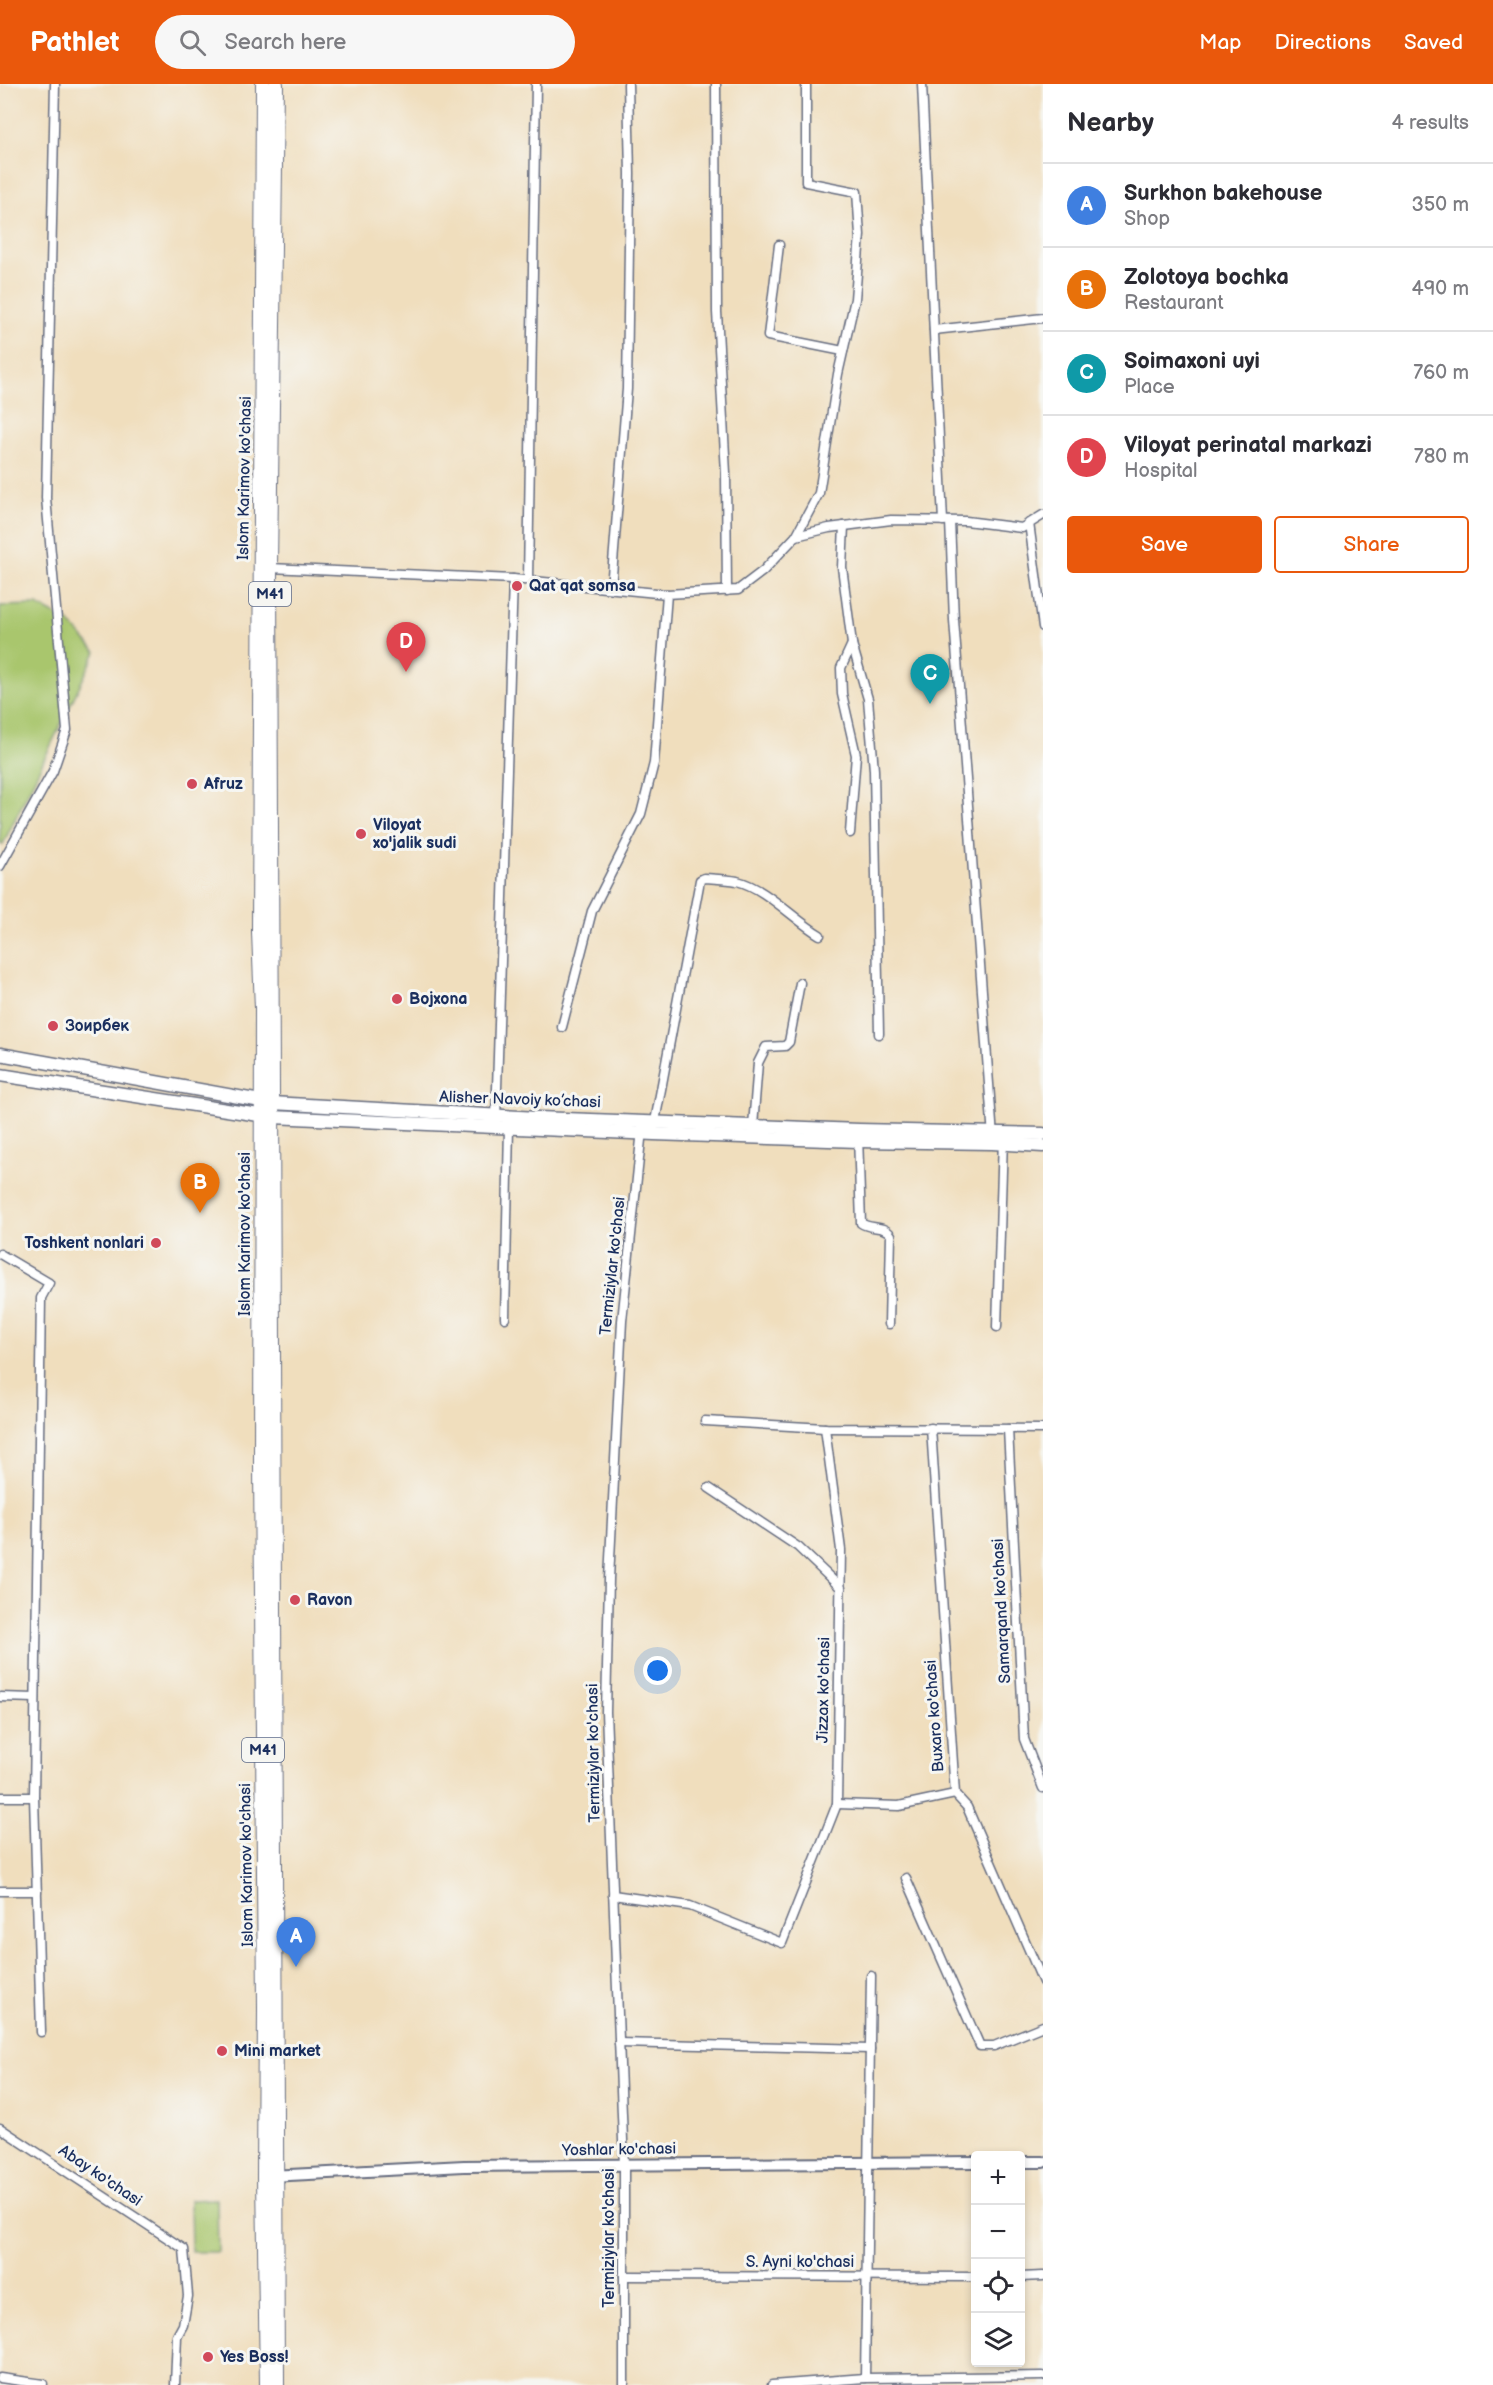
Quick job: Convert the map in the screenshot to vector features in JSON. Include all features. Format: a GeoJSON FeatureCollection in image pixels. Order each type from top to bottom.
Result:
{"type":"FeatureCollection","features":[{"type":"Feature","properties":{"kind":"main road","name":"Islom Karimov ko'chasi"},"geometry":{"type":"LineString","coordinates":[[263,84],[259,932],[267,1109]]}},
{"type":"Feature","properties":{"kind":"main road","name":"Islom Karimov ko'chasi"},"geometry":{"type":"LineString","coordinates":[[276,84],[267,1109],[261,1463],[265,2007],[277,2385]]}},
{"type":"Feature","properties":{"kind":"main road","name":"Alisher Navoiy ko’chasi"},"geometry":{"type":"LineString","coordinates":[[0,1054],[267,1109]]}},
{"type":"Feature","properties":{"kind":"main road","name":"Alisher Navoiy ko’chasi"},"geometry":{"type":"LineString","coordinates":[[0,1076],[267,1109],[858,1136],[998,1138],[1043,1134]]}},
{"type":"Feature","properties":{"kind":"main road","name":"Alisher Navoiy ko’chasi"},"geometry":{"type":"LineString","coordinates":[[496,1121],[509,1127],[753,1126],[858,1136]]}},
{"type":"Feature","properties":{"kind":"main road","name":"Alisher Navoiy ko’chasi"},"geometry":{"type":"LineString","coordinates":[[998,1138],[1043,1146]]}},
{"type":"Feature","properties":{"kind":"main road","name":"Islom Karimov ko'chasi"},"geometry":{"type":"LineString","coordinates":[[267,2385],[269,2176]]}},
{"type":"Feature","properties":{"kind":"street"},"geometry":{"type":"LineString","coordinates":[[0,866],[53,771],[67,729],[46,498],[55,84]]}},
{"type":"Feature","properties":{"kind":"street"},"geometry":{"type":"LineString","coordinates":[[528,580],[536,84]]}},
{"type":"Feature","properties":{"kind":"street"},"geometry":{"type":"LineString","coordinates":[[611,588],[627,389],[630,174],[628,84]]}},
{"type":"Feature","properties":{"kind":"street"},"geometry":{"type":"LineString","coordinates":[[716,84],[717,312],[726,473],[727,591]]}},
{"type":"Feature","properties":{"kind":"street"},"geometry":{"type":"LineString","coordinates":[[270,568],[513,579],[667,594],[738,590],[754,578],[796,536],[819,493],[843,351],[855,299],[860,235],[857,192],[806,182],[806,84]]}},
{"type":"Feature","properties":{"kind":"street"},"geometry":{"type":"LineString","coordinates":[[922,84],[934,330],[954,620],[998,1138],[997,1327]]}},
{"type":"Feature","properties":{"kind":"street"},"geometry":{"type":"LineString","coordinates":[[779,245],[768,336],[843,351]]}},
{"type":"Feature","properties":{"kind":"street"},"geometry":{"type":"LineString","coordinates":[[934,330],[1043,318]]}},
{"type":"Feature","properties":{"kind":"street"},"geometry":{"type":"LineString","coordinates":[[796,536],[844,526],[891,520],[947,521],[1022,528],[1043,514]]}},
{"type":"Feature","properties":{"kind":"street"},"geometry":{"type":"LineString","coordinates":[[1029,523],[1043,627]]}},
{"type":"Feature","properties":{"kind":"street"},"geometry":{"type":"LineString","coordinates":[[844,526],[842,567],[852,644],[868,699],[874,770],[879,1034]]}},
{"type":"Feature","properties":{"kind":"street"},"geometry":{"type":"LineString","coordinates":[[496,1121],[513,579]]}},
{"type":"Feature","properties":{"kind":"street"},"geometry":{"type":"LineString","coordinates":[[562,1027],[592,911],[641,814],[654,763],[667,594]]}},
{"type":"Feature","properties":{"kind":"street"},"geometry":{"type":"LineString","coordinates":[[850,833],[856,755],[842,694],[841,668],[852,644]]}},
{"type":"Feature","properties":{"kind":"street","name":"Termiziylar ko'chasi"},"geometry":{"type":"LineString","coordinates":[[624,2385],[624,2165],[606,1712],[609,1579],[622,1321],[648,1127],[700,880],[704,878],[738,882],[769,897],[820,935]]}},
{"type":"Feature","properties":{"kind":"street"},"geometry":{"type":"LineString","coordinates":[[753,1126],[758,1063],[766,1047],[785,1046],[789,1042],[800,983]]}},
{"type":"Feature","properties":{"kind":"street"},"geometry":{"type":"LineString","coordinates":[[505,1318],[509,1127]]}},
{"type":"Feature","properties":{"kind":"street"},"geometry":{"type":"LineString","coordinates":[[858,1136],[861,1223],[864,1226],[884,1228],[891,1235],[889,1324]]}},
{"type":"Feature","properties":{"kind":"street"},"geometry":{"type":"LineString","coordinates":[[0,1254],[49,1283],[41,1298],[35,1698],[34,1797],[41,2032]]}},
{"type":"Feature","properties":{"kind":"street"},"geometry":{"type":"LineString","coordinates":[[705,1421],[825,1428],[1043,1429]]}},
{"type":"Feature","properties":{"kind":"street","name":"Jizzax ko'chasi"},"geometry":{"type":"LineString","coordinates":[[613,1895],[690,1906],[782,1943],[837,1804],[841,1550],[825,1428]]}},
{"type":"Feature","properties":{"kind":"street","name":"Buxaro ko'chasi"},"geometry":{"type":"LineString","coordinates":[[931,1428],[955,1794],[967,1807],[1043,1982]]}},
{"type":"Feature","properties":{"kind":"street","name":"Samarqand ko'chasi"},"geometry":{"type":"LineString","coordinates":[[1008,1429],[1024,1739],[1043,1788]]}},
{"type":"Feature","properties":{"kind":"street"},"geometry":{"type":"LineString","coordinates":[[709,1488],[798,1547],[841,1588]]}},
{"type":"Feature","properties":{"kind":"street"},"geometry":{"type":"LineString","coordinates":[[0,1697],[35,1698]]}},
{"type":"Feature","properties":{"kind":"street"},"geometry":{"type":"LineString","coordinates":[[837,1804],[899,1806],[955,1794]]}},
{"type":"Feature","properties":{"kind":"street"},"geometry":{"type":"LineString","coordinates":[[0,1797],[34,1797]]}},
{"type":"Feature","properties":{"kind":"street"},"geometry":{"type":"LineString","coordinates":[[906,1878],[980,2046],[994,2046],[1043,2026]]}},
{"type":"Feature","properties":{"kind":"street"},"geometry":{"type":"LineString","coordinates":[[0,1891],[37,1891]]}},
{"type":"Feature","properties":{"kind":"street"},"geometry":{"type":"LineString","coordinates":[[865,2378],[871,1976]]}},
{"type":"Feature","properties":{"kind":"street"},"geometry":{"type":"LineString","coordinates":[[619,2043],[870,2049]]}},
{"type":"Feature","properties":{"kind":"street","name":"Abay ko'chasi"},"geometry":{"type":"LineString","coordinates":[[0,2128],[184,2249],[188,2296],[183,2325],[177,2336],[175,2385]]}},
{"type":"Feature","properties":{"kind":"street","name":"Yoshlar ko'chasi"},"geometry":{"type":"LineString","coordinates":[[269,2176],[464,2166],[971,2162]]}},
{"type":"Feature","properties":{"kind":"street"},"geometry":{"type":"LineString","coordinates":[[1025,2162],[1043,2162]]}},
{"type":"Feature","properties":{"kind":"street","name":"S. Ayni ko'chasi"},"geometry":{"type":"LineString","coordinates":[[624,2276],[971,2277]]}},
{"type":"Feature","properties":{"kind":"street"},"geometry":{"type":"LineString","coordinates":[[1025,2277],[1043,2277]]}},
{"type":"Feature","properties":{"kind":"street"},"geometry":{"type":"LineString","coordinates":[[772,2385],[865,2378],[1043,2376]]}},
{"type":"Feature","properties":{"kind":"street"},"geometry":{"type":"LineString","coordinates":[[0,2378],[43,2384]]}},
{"type":"Feature","properties":{"kind":"green space"},"geometry":{"type":"Polygon","coordinates":[[[37,605],[69,622],[96,652],[3,844],[0,843],[0,606],[37,605]]]}},
{"type":"Feature","properties":{"kind":"green space"},"geometry":{"type":"Polygon","coordinates":[[[217,2199],[218,2252],[191,2252],[190,2200],[217,2199]]]}},
{"type":"Feature","properties":{"kind":"place","name":"Qat qat somsa"},"geometry":{"type":"Point","coordinates":[517,586]}},
{"type":"Feature","properties":{"kind":"place","name":"Viloyat perinatal markazi"},"geometry":{"type":"Point","coordinates":[406,672]}},
{"type":"Feature","properties":{"kind":"place","name":"Soimaxoni uyi"},"geometry":{"type":"Point","coordinates":[930,704]}},
{"type":"Feature","properties":{"kind":"place","name":"Afruz"},"geometry":{"type":"Point","coordinates":[192,784]}},
{"type":"Feature","properties":{"kind":"place","name":"Viloyat xo'jalik sudi"},"geometry":{"type":"Point","coordinates":[361,834]}},
{"type":"Feature","properties":{"kind":"place","name":"Bojxona"},"geometry":{"type":"Point","coordinates":[397,999]}},
{"type":"Feature","properties":{"kind":"place","name":"Зоирбек"},"geometry":{"type":"Point","coordinates":[53,1026]}},
{"type":"Feature","properties":{"kind":"place","name":"Zolotoya bochka"},"geometry":{"type":"Point","coordinates":[200,1213]}},
{"type":"Feature","properties":{"kind":"place","name":"Toshkent nonlari"},"geometry":{"type":"Point","coordinates":[156,1243]}},
{"type":"Feature","properties":{"kind":"place","name":"Ravon"},"geometry":{"type":"Point","coordinates":[295,1600]}},
{"type":"Feature","properties":{"kind":"place","name":"Surkhon bakehouse"},"geometry":{"type":"Point","coordinates":[296,1967]}},
{"type":"Feature","properties":{"kind":"place","name":"Mini market"},"geometry":{"type":"Point","coordinates":[222,2051]}},
{"type":"Feature","properties":{"kind":"place","name":"Yes Boss!"},"geometry":{"type":"Point","coordinates":[208,2357]}}]}
